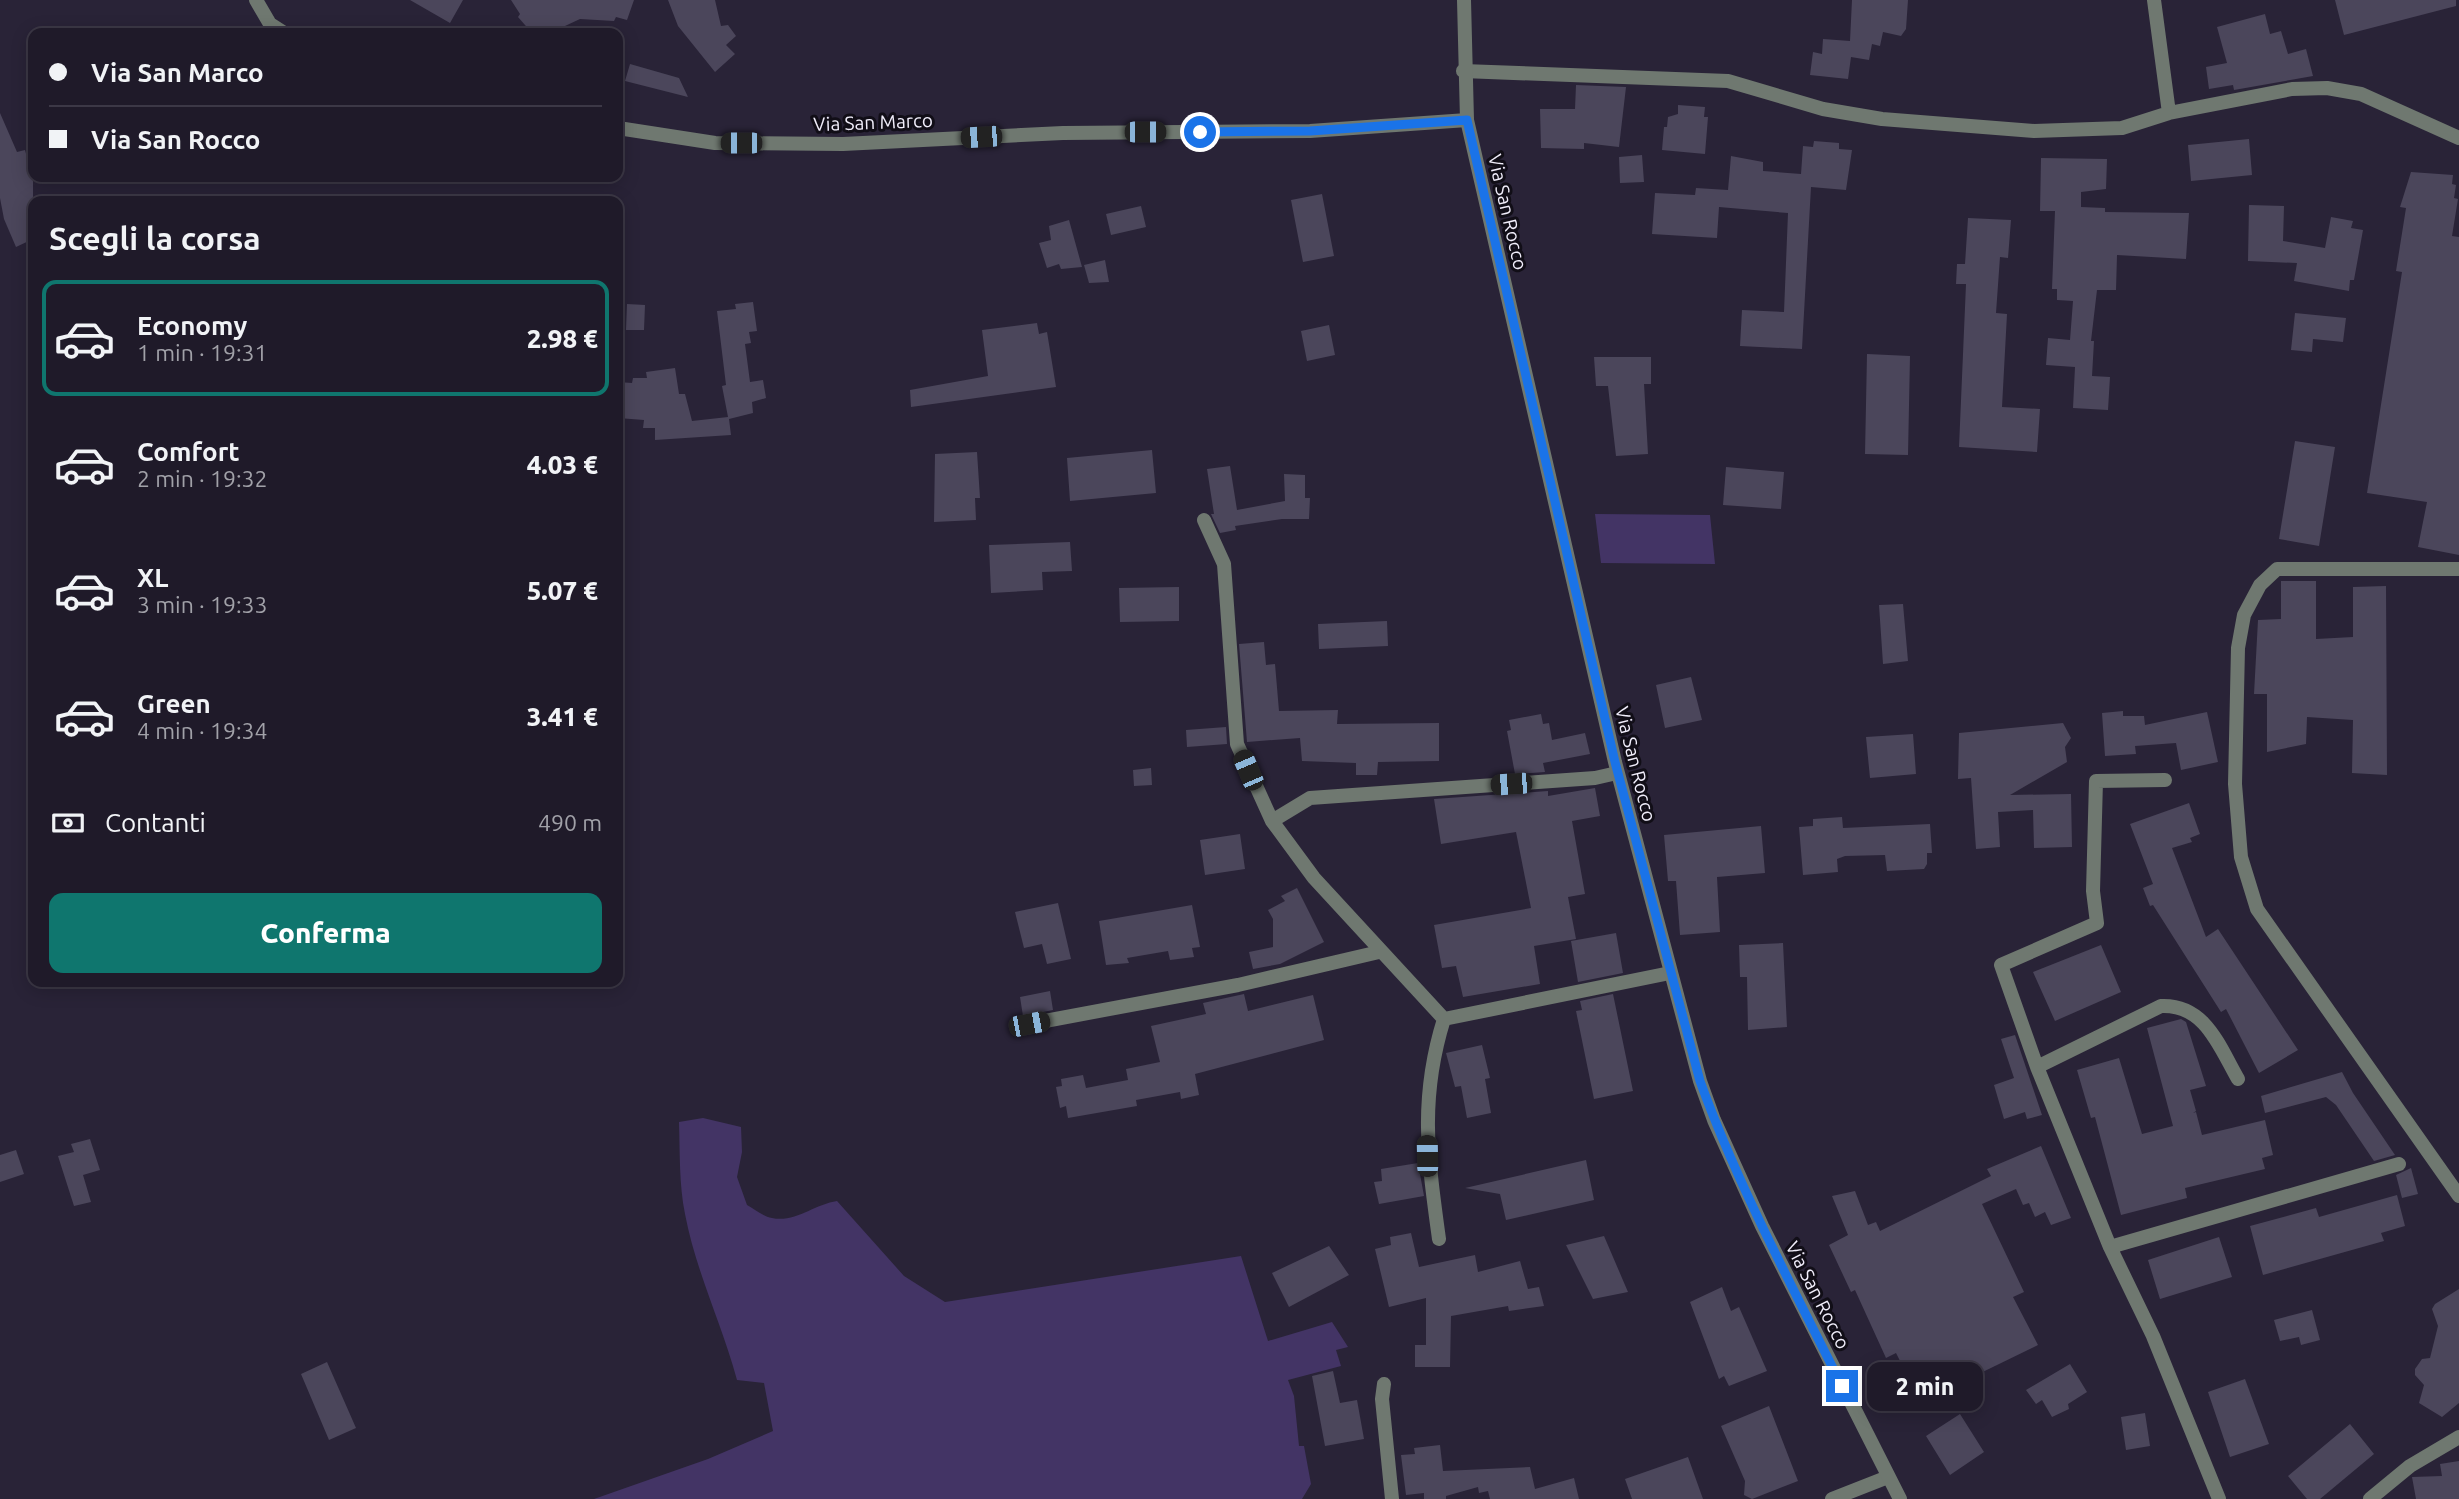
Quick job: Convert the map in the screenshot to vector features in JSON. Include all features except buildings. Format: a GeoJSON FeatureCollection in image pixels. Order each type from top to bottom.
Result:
{"type":"FeatureCollection","features":[{"type":"Feature","properties":{"kind":"street"},"geometry":{"type":"LineString","coordinates":[[256,0],[270,24],[276,28]]}},
{"type":"Feature","properties":{"kind":"street","name":"Via San Rocco"},"geometry":{"type":"LineString","coordinates":[[1464,0],[1467,120],[1618,773],[1670,973],[1714,1120],[1762,1226],[1900,1499]]}},
{"type":"Feature","properties":{"kind":"street"},"geometry":{"type":"LineString","coordinates":[[2154,0],[2169,113]]}},
{"type":"Feature","properties":{"kind":"street"},"geometry":{"type":"LineString","coordinates":[[1464,71],[1728,81],[1823,109],[1882,119],[2034,131],[2122,128],[2169,113],[2292,89],[2327,88],[2361,94],[2459,138]]}},
{"type":"Feature","properties":{"kind":"street","name":"Via San Marco"},"geometry":{"type":"LineString","coordinates":[[623,129],[715,143],[843,144],[1063,133],[1310,131],[1467,120]]}},
{"type":"Feature","properties":{"kind":"street"},"geometry":{"type":"LineString","coordinates":[[1205,520],[1224,564],[1237,744],[1272,821],[1314,878],[1379,952],[1444,1019]]}},
{"type":"Feature","properties":{"kind":"street"},"geometry":{"type":"LineString","coordinates":[[2459,569],[2277,569],[2260,585],[2244,615],[2238,648],[2235,784],[2241,857],[2257,909],[2459,1196]]}},
{"type":"Feature","properties":{"kind":"street"},"geometry":{"type":"LineString","coordinates":[[1272,821],[1310,798],[1595,778],[1618,773]]}},
{"type":"Feature","properties":{"kind":"street"},"geometry":{"type":"LineString","coordinates":[[2165,780],[2096,781],[2093,891],[2097,923],[2092,928],[2001,965],[2037,1067],[2110,1247],[2153,1336],[2218,1499]]}},
{"type":"Feature","properties":{"kind":"street"},"geometry":{"type":"LineString","coordinates":[[1029,1024],[1238,985],[1379,952]]}},
{"type":"Feature","properties":{"kind":"street"},"geometry":{"type":"LineString","coordinates":[[1444,1019],[1670,973]]}},
{"type":"Feature","properties":{"kind":"street"},"geometry":{"type":"LineString","coordinates":[[2037,1067],[2161,1006],[2175,1006],[2192,1011],[2208,1027],[2238,1079]]}},
{"type":"Feature","properties":{"kind":"street"},"geometry":{"type":"LineString","coordinates":[[1439,1239],[1427,1156],[1427,1098],[1433,1055],[1444,1019]]}},
{"type":"Feature","properties":{"kind":"street"},"geometry":{"type":"LineString","coordinates":[[2110,1247],[2399,1164]]}},
{"type":"Feature","properties":{"kind":"street"},"geometry":{"type":"LineString","coordinates":[[1384,1384],[1382,1399],[1392,1499]]}},
{"type":"Feature","properties":{"kind":"street"},"geometry":{"type":"LineString","coordinates":[[2370,1499],[2410,1466],[2459,1437]]}},
{"type":"Feature","properties":{"kind":"street"},"geometry":{"type":"LineString","coordinates":[[1832,1499],[1888,1477]]}},
{"type":"Feature","properties":{"kind":"shaded area"},"geometry":{"type":"Polygon","coordinates":[[[1595,514],[1710,515],[1715,564],[1601,563],[1595,514]]]}},
{"type":"Feature","properties":{"kind":"shaded area"},"geometry":{"type":"Polygon","coordinates":[[[703,1118],[741,1127],[742,1152],[737,1177],[747,1205],[766,1216],[780,1219],[797,1216],[837,1201],[904,1276],[945,1302],[1241,1256],[1268,1341],[1332,1322],[1348,1347],[1336,1350],[1341,1366],[1288,1380],[1294,1396],[1299,1446],[1304,1446],[1311,1484],[1302,1499],[594,1499],[708,1459],[773,1431],[764,1383],[737,1380],[702,1277],[685,1214],[679,1122],[703,1118]]]}},
{"type":"Feature","properties":{"kind":"route"},"geometry":{"type":"LineString","coordinates":[[1200,132],[1310,131],[1467,120],[1615,762],[1700,1081],[1714,1120],[1762,1226],[1842,1386]]}}]}
